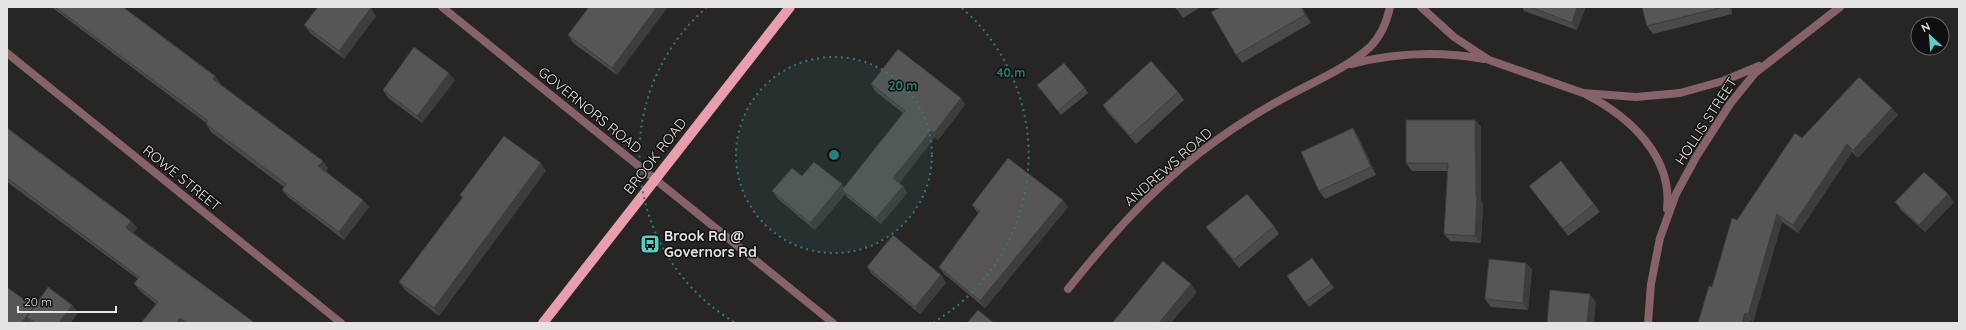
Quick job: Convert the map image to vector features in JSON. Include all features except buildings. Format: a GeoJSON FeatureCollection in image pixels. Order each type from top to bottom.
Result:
{"type":"FeatureCollection","features":[{"type":"Feature","properties":{"kind":"main road","name":"BROOK ROAD"},"geometry":{"type":"LineString","coordinates":[[543,323],[790,7]]}},
{"type":"Feature","properties":{"kind":"street","name":"GOVERNORS ROAD"},"geometry":{"type":"LineString","coordinates":[[442,7],[833,323]]}},
{"type":"Feature","properties":{"kind":"street","name":"ANDREWS ROAD"},"geometry":{"type":"LineString","coordinates":[[1068,289],[1118,228],[1156,190],[1198,154],[1254,116],[1346,65],[1371,46],[1381,32],[1390,7]]}},
{"type":"Feature","properties":{"kind":"street"},"geometry":{"type":"LineString","coordinates":[[1421,7],[1454,37],[1489,60],[1583,93],[1636,98],[1680,93],[1723,81],[1769,60]]}},
{"type":"Feature","properties":{"kind":"street","name":"HOLLIS STREET"},"geometry":{"type":"LineString","coordinates":[[1648,323],[1651,284],[1655,260],[1666,218],[1685,175],[1742,87],[1769,60],[1810,32],[1840,7]]}},
{"type":"Feature","properties":{"kind":"street","name":"ROWE STREET"},"geometry":{"type":"LineString","coordinates":[[7,53],[341,323]]}},
{"type":"Feature","properties":{"kind":"street","name":"ANDREWS ROAD"},"geometry":{"type":"LineString","coordinates":[[1346,65],[1400,55],[1454,55],[1489,60]]}},
{"type":"Feature","properties":{"kind":"street","name":"HOLLIS STREET"},"geometry":{"type":"LineString","coordinates":[[1583,93],[1602,103],[1632,125],[1654,154],[1667,188],[1666,218]]}},
{"type":"Feature","properties":{"kind":"place","name":"Brook Rd @ Governors Rd"},"geometry":{"type":"Point","coordinates":[650,244]}}]}
